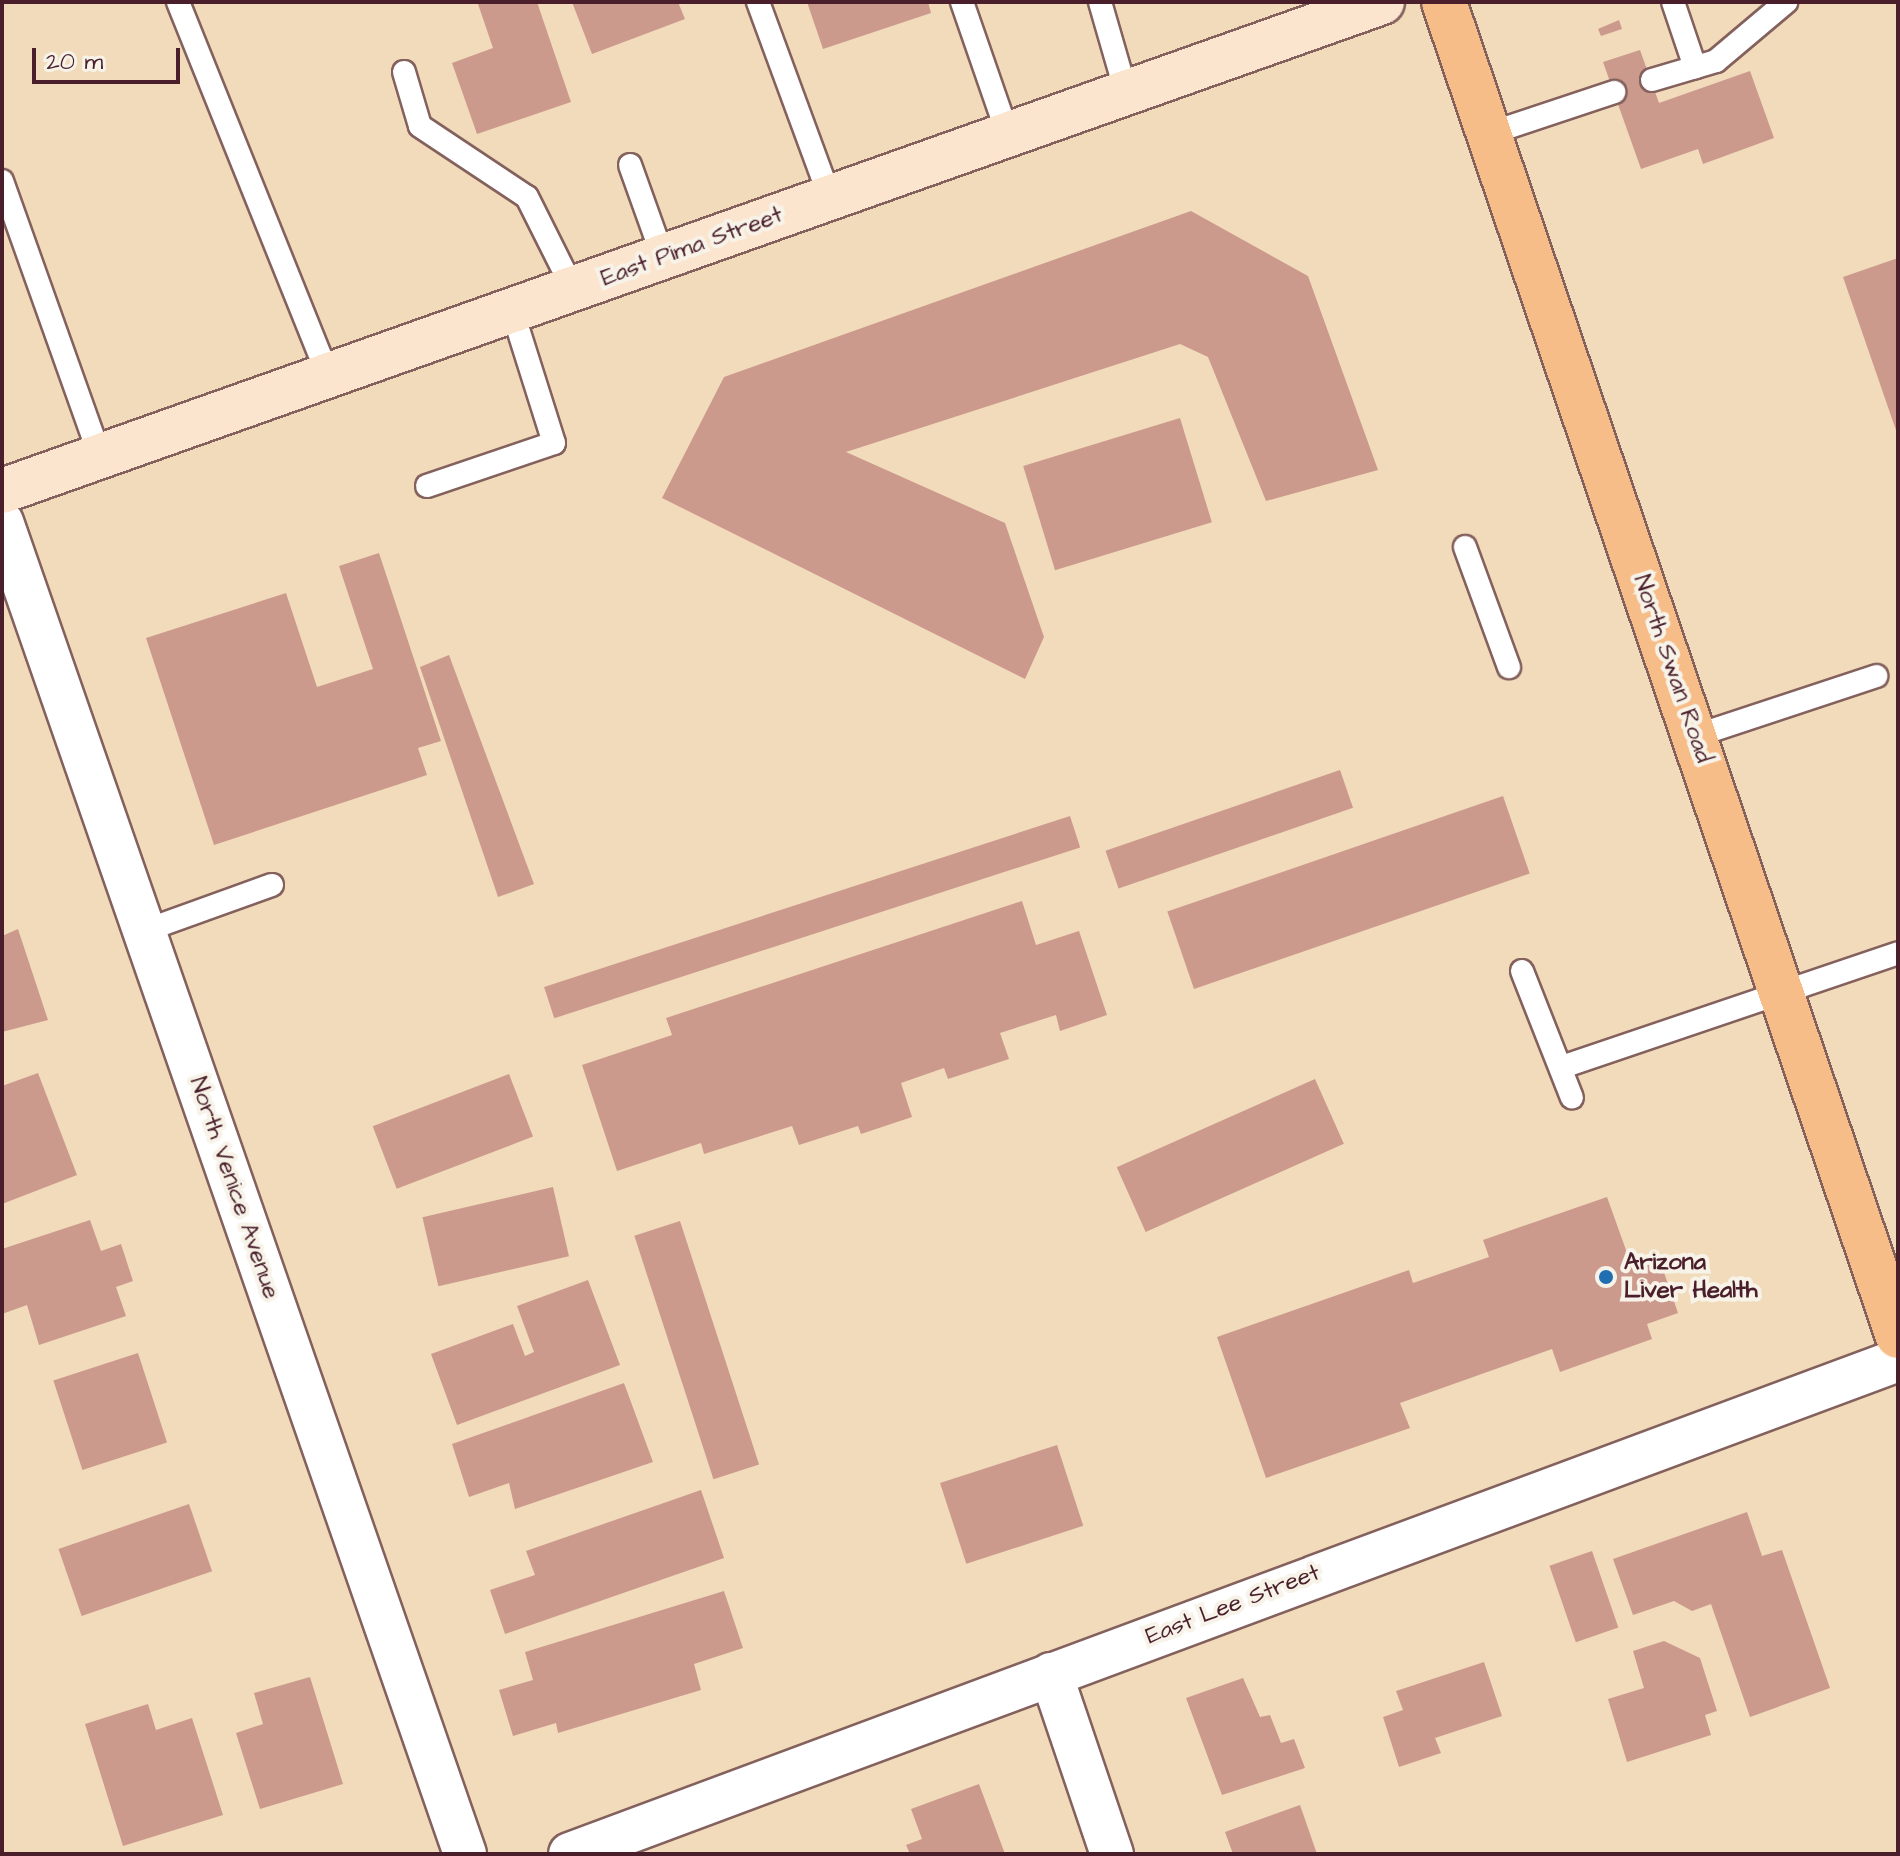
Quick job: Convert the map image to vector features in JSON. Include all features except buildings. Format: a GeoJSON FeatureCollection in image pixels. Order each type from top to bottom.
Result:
{"type":"FeatureCollection","features":[{"type":"Feature","properties":{"kind":"main road","name":"North Swan Road"},"geometry":{"type":"LineString","coordinates":[[1444,2],[1898,1336]]}},
{"type":"Feature","properties":{"kind":"street","name":"East Pima Street"},"geometry":{"type":"LineString","coordinates":[[2,491],[1382,2]]}},
{"type":"Feature","properties":{"kind":"street","name":"North Venice Avenue"},"geometry":{"type":"LineString","coordinates":[[2,522],[465,1854]]}},
{"type":"Feature","properties":{"kind":"street","name":"East Lee Street"},"geometry":{"type":"LineString","coordinates":[[570,1854],[1898,1360]]}},
{"type":"Feature","properties":{"kind":"street"},"geometry":{"type":"LineString","coordinates":[[1051,1674],[1112,1854]]}},
{"type":"Feature","properties":{"kind":"lane"},"geometry":{"type":"LineString","coordinates":[[178,2],[328,376]]}},
{"type":"Feature","properties":{"kind":"lane"},"geometry":{"type":"LineString","coordinates":[[758,2],[830,198]]}},
{"type":"Feature","properties":{"kind":"lane"},"geometry":{"type":"LineString","coordinates":[[962,2],[1008,135]]}},
{"type":"Feature","properties":{"kind":"lane"},"geometry":{"type":"LineString","coordinates":[[1100,2],[1126,92]]}},
{"type":"Feature","properties":{"kind":"lane"},"geometry":{"type":"LineString","coordinates":[[1673,2],[1695,67]]}},
{"type":"Feature","properties":{"kind":"lane"},"geometry":{"type":"LineString","coordinates":[[1652,80],[1716,61],[1786,2]]}},
{"type":"Feature","properties":{"kind":"lane"},"geometry":{"type":"LineString","coordinates":[[404,72],[420,126],[527,197],[573,289]]}},
{"type":"Feature","properties":{"kind":"lane"},"geometry":{"type":"LineString","coordinates":[[1491,133],[1614,92]]}},
{"type":"Feature","properties":{"kind":"lane"},"geometry":{"type":"LineString","coordinates":[[630,165],[663,257]]}},
{"type":"Feature","properties":{"kind":"lane"},"geometry":{"type":"LineString","coordinates":[[2,181],[100,456]]}},
{"type":"Feature","properties":{"kind":"lane"},"geometry":{"type":"LineString","coordinates":[[427,486],[554,443],[512,310]]}},
{"type":"Feature","properties":{"kind":"lane"},"geometry":{"type":"LineString","coordinates":[[1465,547],[1509,667]]}},
{"type":"Feature","properties":{"kind":"lane"},"geometry":{"type":"LineString","coordinates":[[1695,736],[1876,676]]}},
{"type":"Feature","properties":{"kind":"lane"},"geometry":{"type":"LineString","coordinates":[[144,931],[272,885]]}},
{"type":"Feature","properties":{"kind":"lane"},"geometry":{"type":"LineString","coordinates":[[1562,1067],[1780,988],[1898,953]]}},
{"type":"Feature","properties":{"kind":"lane"},"geometry":{"type":"LineString","coordinates":[[1522,971],[1572,1098]]}},
{"type":"Feature","properties":{"kind":"place","name":"Arizona Liver Health"},"geometry":{"type":"Point","coordinates":[1606,1277]}}]}
